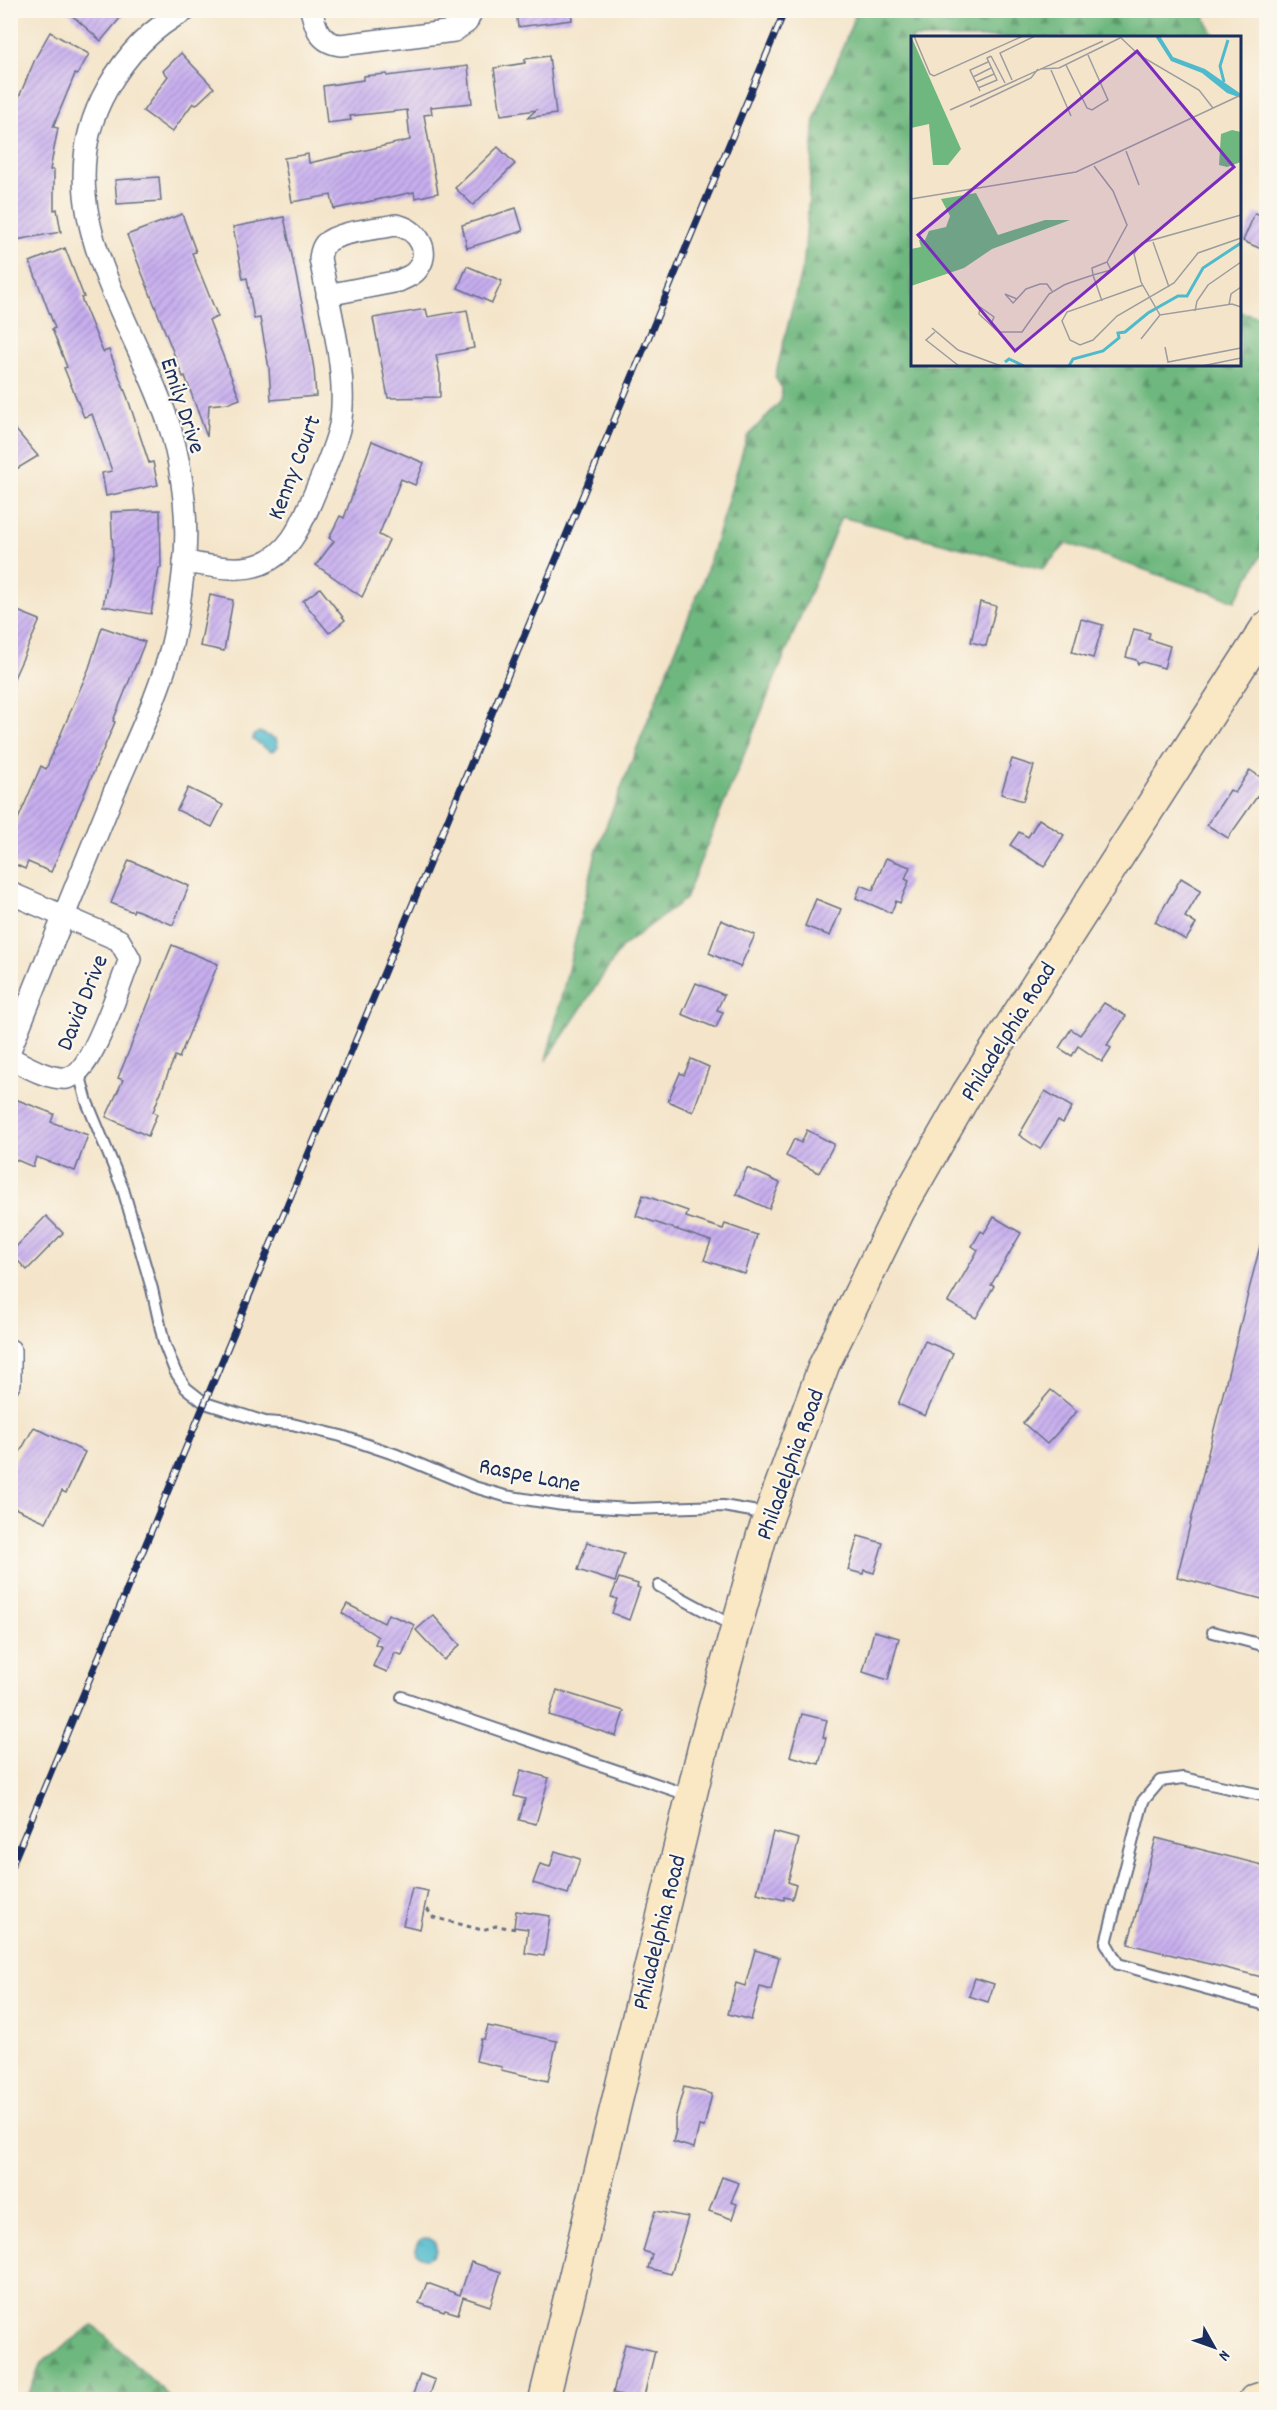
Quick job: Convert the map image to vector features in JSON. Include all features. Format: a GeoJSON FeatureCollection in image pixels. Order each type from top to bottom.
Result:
{"type":"FeatureCollection","features":[{"type":"Feature","properties":{"kind":"main road","name":"Philadelphia Road"},"geometry":{"type":"LineString","coordinates":[[544,2400],[691,1796],[736,1627],[769,1514],[824,1365],[928,1158],[995,1049],[1266,627]]}},
{"type":"Feature","properties":{"kind":"main road"},"geometry":{"type":"LineString","coordinates":[[1254,2400],[1266,2396]]}},
{"type":"Feature","properties":{"kind":"street","name":"Emily Drive"},"geometry":{"type":"LineString","coordinates":[[63,914],[148,715],[159,683],[172,643],[184,562],[183,497],[171,433],[92,240],[83,174],[86,148],[92,124],[112,80],[141,42],[159,25],[186,10]]}},
{"type":"Feature","properties":{"kind":"street"},"geometry":{"type":"LineString","coordinates":[[312,10],[318,32],[322,38],[335,45],[454,31],[467,22],[472,10]]}},
{"type":"Feature","properties":{"kind":"street","name":"Kenny Court"},"geometry":{"type":"LineString","coordinates":[[184,562],[241,568],[259,565],[283,550],[301,524],[335,444],[340,423],[342,377],[320,258],[327,242],[338,236],[396,225],[414,232],[420,241],[423,250],[416,272],[399,281],[327,295]]}},
{"type":"Feature","properties":{"kind":"street","name":"David Drive"},"geometry":{"type":"LineString","coordinates":[[10,893],[63,914],[118,940],[130,959],[94,1049],[79,1073],[69,1078],[59,1078],[10,1058]]}},
{"type":"Feature","properties":{"kind":"street","name":"David Drive"},"geometry":{"type":"LineString","coordinates":[[10,1050],[63,914]]}},
{"type":"Feature","properties":{"kind":"street"},"geometry":{"type":"LineString","coordinates":[[10,1350],[10,1383]]}},
{"type":"Feature","properties":{"kind":"lane","name":"Raspe Lane"},"geometry":{"type":"LineString","coordinates":[[79,1073],[87,1102],[123,1189],[152,1289],[164,1343],[180,1380],[186,1388],[205,1403],[265,1422],[292,1424],[341,1436],[396,1455],[474,1487],[505,1496],[563,1505],[631,1509],[723,1506],[769,1514]]}},
{"type":"Feature","properties":{"kind":"lane"},"geometry":{"type":"LineString","coordinates":[[659,1586],[736,1627]]}},
{"type":"Feature","properties":{"kind":"lane"},"geometry":{"type":"LineString","coordinates":[[1213,1632],[1266,1646]]}},
{"type":"Feature","properties":{"kind":"lane"},"geometry":{"type":"LineString","coordinates":[[402,1697],[691,1796]]}},
{"type":"Feature","properties":{"kind":"lane"},"geometry":{"type":"LineString","coordinates":[[1266,1796],[1183,1778],[1160,1781],[1143,1801],[1106,1943],[1118,1964],[1266,2005]]}},
{"type":"Feature","properties":{"kind":"path"},"geometry":{"type":"LineString","coordinates":[[428,1909],[433,1917],[482,1929],[496,1926],[516,1929]]}},
{"type":"Feature","properties":{"kind":"green space"},"geometry":{"type":"Polygon","coordinates":[[[857,11],[1209,11],[1204,17],[1214,36],[911,36],[911,366],[1241,366],[1241,312],[1266,318],[1266,547],[1235,601],[1067,543],[1043,569],[841,517],[685,899],[622,947],[546,1061],[597,849],[706,573],[747,437],[781,401],[782,388],[775,377],[804,260],[815,118],[857,11]]]}},
{"type":"Feature","properties":{"kind":"green space"},"geometry":{"type":"Polygon","coordinates":[[[93,2325],[172,2399],[27,2399],[41,2363],[93,2325]]]}},
{"type":"Feature","properties":{"kind":"water"},"geometry":{"type":"Polygon","coordinates":[[[259,732],[276,739],[278,746],[275,750],[270,751],[253,740],[254,735],[259,732]]]}},
{"type":"Feature","properties":{"kind":"water"},"geometry":{"type":"Polygon","coordinates":[[[426,2238],[433,2241],[436,2248],[433,2255],[426,2258],[419,2255],[416,2248],[419,2241],[426,2238]]]}},
{"type":"Feature","properties":{"kind":"building"},"geometry":{"type":"Polygon","coordinates":[[[66,10],[127,10],[101,41],[66,10]]]}},
{"type":"Feature","properties":{"kind":"building"},"geometry":{"type":"Polygon","coordinates":[[[516,10],[571,10],[572,20],[518,27],[516,10]]]}},
{"type":"Feature","properties":{"kind":"building"},"geometry":{"type":"Polygon","coordinates":[[[50,32],[89,54],[77,75],[75,74],[53,127],[58,128],[50,170],[54,170],[54,210],[57,209],[61,232],[10,241],[10,118],[36,57],[50,32]]]}},
{"type":"Feature","properties":{"kind":"building"},"geometry":{"type":"Polygon","coordinates":[[[181,53],[214,88],[196,105],[193,103],[172,132],[143,111],[168,76],[163,71],[181,53]]]}},
{"type":"Feature","properties":{"kind":"building"},"geometry":{"type":"Polygon","coordinates":[[[549,56],[556,114],[527,118],[536,110],[501,115],[494,68],[525,63],[525,59],[549,56]]]}},
{"type":"Feature","properties":{"kind":"building"},"geometry":{"type":"Polygon","coordinates":[[[468,66],[472,103],[431,107],[432,114],[424,115],[438,193],[415,198],[414,192],[334,209],[331,195],[292,202],[284,158],[308,154],[309,163],[410,140],[407,110],[350,116],[351,120],[327,123],[323,86],[363,80],[363,76],[387,74],[387,76],[468,66]]]}},
{"type":"Feature","properties":{"kind":"building"},"geometry":{"type":"Polygon","coordinates":[[[498,147],[515,164],[473,205],[455,188],[498,147]]]}},
{"type":"Feature","properties":{"kind":"building"},"geometry":{"type":"Polygon","coordinates":[[[159,177],[161,201],[117,204],[115,180],[159,177]]]}},
{"type":"Feature","properties":{"kind":"building"},"geometry":{"type":"Polygon","coordinates":[[[516,208],[523,231],[467,248],[462,225],[516,208]]]}},
{"type":"Feature","properties":{"kind":"building"},"geometry":{"type":"Polygon","coordinates":[[[1255,213],[1266,217],[1266,251],[1243,241],[1255,213]]]}},
{"type":"Feature","properties":{"kind":"building"},"geometry":{"type":"Polygon","coordinates":[[[182,214],[196,252],[192,253],[218,317],[209,320],[240,399],[229,403],[209,405],[207,437],[185,376],[183,377],[127,235],[182,214]]]}},
{"type":"Feature","properties":{"kind":"building"},"geometry":{"type":"Polygon","coordinates":[[[284,217],[307,328],[316,396],[271,400],[269,368],[260,318],[254,319],[247,278],[243,279],[233,227],[284,217]]]}},
{"type":"Feature","properties":{"kind":"building"},"geometry":{"type":"Polygon","coordinates":[[[65,248],[84,297],[81,298],[103,352],[109,350],[149,463],[153,462],[158,485],[106,496],[102,473],[112,471],[92,414],[84,417],[64,368],[67,367],[52,329],[55,328],[30,262],[65,248]]]}},
{"type":"Feature","properties":{"kind":"building"},"geometry":{"type":"Polygon","coordinates":[[[467,266],[502,281],[492,303],[458,288],[467,266]]]}},
{"type":"Feature","properties":{"kind":"building"},"geometry":{"type":"Polygon","coordinates":[[[426,309],[428,317],[467,310],[474,348],[436,355],[440,375],[440,397],[388,398],[373,318],[426,309]]]}},
{"type":"Feature","properties":{"kind":"building"},"geometry":{"type":"Polygon","coordinates":[[[10,423],[38,456],[10,473],[10,423]]]}},
{"type":"Feature","properties":{"kind":"building"},"geometry":{"type":"Polygon","coordinates":[[[372,441],[424,463],[415,485],[401,479],[379,535],[389,540],[362,597],[316,565],[334,541],[329,538],[340,516],[344,518],[372,441]]]}},
{"type":"Feature","properties":{"kind":"building"},"geometry":{"type":"Polygon","coordinates":[[[160,510],[161,568],[159,568],[151,614],[103,606],[113,554],[111,512],[160,510]]]}},
{"type":"Feature","properties":{"kind":"building"},"geometry":{"type":"Polygon","coordinates":[[[320,588],[345,620],[329,633],[303,601],[320,588]]]}},
{"type":"Feature","properties":{"kind":"building"},"geometry":{"type":"Polygon","coordinates":[[[210,595],[233,600],[224,651],[200,646],[210,595]]]}},
{"type":"Feature","properties":{"kind":"building"},"geometry":{"type":"Polygon","coordinates":[[[980,602],[996,606],[986,646],[971,642],[980,602]]]}},
{"type":"Feature","properties":{"kind":"building"},"geometry":{"type":"Polygon","coordinates":[[[10,608],[40,620],[10,687],[10,608]]]}},
{"type":"Feature","properties":{"kind":"building"},"geometry":{"type":"Polygon","coordinates":[[[1081,619],[1103,625],[1093,658],[1072,652],[1081,619]]]}},
{"type":"Feature","properties":{"kind":"building"},"geometry":{"type":"Polygon","coordinates":[[[102,627],[145,642],[113,721],[115,722],[51,872],[28,862],[25,869],[10,862],[10,838],[41,766],[46,769],[89,668],[102,627]]]}},
{"type":"Feature","properties":{"kind":"building"},"geometry":{"type":"Polygon","coordinates":[[[1134,629],[1150,633],[1148,639],[1170,646],[1164,668],[1143,662],[1138,664],[1136,660],[1126,657],[1134,629]]]}},
{"type":"Feature","properties":{"kind":"building"},"geometry":{"type":"Polygon","coordinates":[[[1012,759],[1034,766],[1023,801],[1001,794],[1012,759]]]}},
{"type":"Feature","properties":{"kind":"building"},"geometry":{"type":"Polygon","coordinates":[[[1250,770],[1266,781],[1266,784],[1228,838],[1207,825],[1230,790],[1235,793],[1250,770]]]}},
{"type":"Feature","properties":{"kind":"building"},"geometry":{"type":"Polygon","coordinates":[[[188,788],[223,805],[212,827],[177,810],[188,788]]]}},
{"type":"Feature","properties":{"kind":"building"},"geometry":{"type":"Polygon","coordinates":[[[1039,819],[1064,835],[1044,867],[1010,845],[1019,832],[1028,837],[1039,819]]]}},
{"type":"Feature","properties":{"kind":"building"},"geometry":{"type":"Polygon","coordinates":[[[886,858],[910,867],[905,879],[909,881],[900,903],[896,901],[891,913],[856,898],[861,885],[873,890],[886,858]]]}},
{"type":"Feature","properties":{"kind":"building"},"geometry":{"type":"Polygon","coordinates":[[[129,860],[189,886],[173,925],[134,909],[133,912],[111,903],[129,860]]]}},
{"type":"Feature","properties":{"kind":"building"},"geometry":{"type":"Polygon","coordinates":[[[1181,878],[1201,890],[1185,917],[1196,924],[1186,940],[1155,922],[1181,878]]]}},
{"type":"Feature","properties":{"kind":"building"},"geometry":{"type":"Polygon","coordinates":[[[816,899],[841,909],[830,936],[805,926],[816,899]]]}},
{"type":"Feature","properties":{"kind":"building"},"geometry":{"type":"Polygon","coordinates":[[[721,920],[755,935],[740,967],[709,953],[721,920]]]}},
{"type":"Feature","properties":{"kind":"building"},"geometry":{"type":"Polygon","coordinates":[[[172,945],[218,964],[179,1058],[175,1056],[153,1112],[157,1114],[148,1136],[106,1117],[123,1080],[118,1078],[172,945]]]}},
{"type":"Feature","properties":{"kind":"building"},"geometry":{"type":"Polygon","coordinates":[[[696,983],[724,995],[717,1010],[723,1012],[716,1028],[682,1014],[696,983]]]}},
{"type":"Feature","properties":{"kind":"building"},"geometry":{"type":"Polygon","coordinates":[[[1104,1003],[1126,1016],[1107,1045],[1111,1048],[1102,1062],[1078,1046],[1072,1056],[1059,1048],[1071,1029],[1080,1035],[1104,1003]]]}},
{"type":"Feature","properties":{"kind":"building"},"geometry":{"type":"Polygon","coordinates":[[[691,1059],[709,1067],[693,1112],[668,1101],[680,1073],[684,1075],[691,1059]]]}},
{"type":"Feature","properties":{"kind":"building"},"geometry":{"type":"Polygon","coordinates":[[[1045,1091],[1072,1107],[1063,1123],[1058,1120],[1040,1149],[1019,1135],[1045,1091]]]}},
{"type":"Feature","properties":{"kind":"building"},"geometry":{"type":"Polygon","coordinates":[[[10,1097],[54,1114],[51,1122],[88,1135],[75,1171],[36,1157],[33,1167],[10,1157],[10,1097]]]}},
{"type":"Feature","properties":{"kind":"building"},"geometry":{"type":"Polygon","coordinates":[[[807,1130],[834,1144],[819,1173],[786,1156],[794,1139],[801,1143],[807,1130]]]}},
{"type":"Feature","properties":{"kind":"building"},"geometry":{"type":"Polygon","coordinates":[[[747,1168],[780,1183],[769,1209],[736,1194],[747,1168]]]}},
{"type":"Feature","properties":{"kind":"building"},"geometry":{"type":"Polygon","coordinates":[[[643,1195],[688,1211],[686,1217],[723,1229],[725,1224],[757,1235],[745,1274],[704,1260],[711,1241],[636,1216],[643,1195]]]}},
{"type":"Feature","properties":{"kind":"building"},"geometry":{"type":"Polygon","coordinates":[[[46,1216],[63,1233],[27,1270],[10,1253],[46,1216]]]}},
{"type":"Feature","properties":{"kind":"building"},"geometry":{"type":"Polygon","coordinates":[[[994,1217],[1021,1233],[991,1285],[994,1286],[976,1318],[948,1302],[978,1250],[972,1246],[981,1231],[984,1233],[994,1217]]]}},
{"type":"Feature","properties":{"kind":"building"},"geometry":{"type":"Polygon","coordinates":[[[1261,1242],[1266,1242],[1266,1600],[1177,1577],[1261,1242]]]}},
{"type":"Feature","properties":{"kind":"building"},"geometry":{"type":"Polygon","coordinates":[[[925,1341],[953,1353],[925,1416],[898,1404],[925,1341]]]}},
{"type":"Feature","properties":{"kind":"building"},"geometry":{"type":"Polygon","coordinates":[[[1051,1390],[1077,1411],[1047,1444],[1023,1423],[1051,1390]]]}},
{"type":"Feature","properties":{"kind":"building"},"geometry":{"type":"Polygon","coordinates":[[[34,1427],[85,1452],[66,1493],[62,1491],[46,1522],[10,1506],[10,1470],[34,1427]]]}},
{"type":"Feature","properties":{"kind":"building"},"geometry":{"type":"Polygon","coordinates":[[[858,1536],[883,1543],[874,1573],[864,1570],[863,1574],[848,1570],[858,1536]]]}},
{"type":"Feature","properties":{"kind":"building"},"geometry":{"type":"Polygon","coordinates":[[[587,1542],[624,1554],[615,1582],[578,1570],[587,1542]]]}},
{"type":"Feature","properties":{"kind":"building"},"geometry":{"type":"Polygon","coordinates":[[[619,1578],[638,1584],[637,1587],[640,1588],[629,1620],[612,1613],[617,1599],[611,1597],[619,1578]]]}},
{"type":"Feature","properties":{"kind":"building"},"geometry":{"type":"Polygon","coordinates":[[[347,1604],[384,1623],[388,1614],[415,1625],[402,1655],[395,1653],[387,1672],[373,1666],[382,1647],[375,1644],[378,1637],[342,1613],[347,1604]]]}},
{"type":"Feature","properties":{"kind":"building"},"geometry":{"type":"Polygon","coordinates":[[[433,1615],[460,1645],[444,1660],[416,1630],[433,1615]]]}},
{"type":"Feature","properties":{"kind":"building"},"geometry":{"type":"Polygon","coordinates":[[[874,1631],[899,1638],[888,1680],[863,1672],[874,1631]]]}},
{"type":"Feature","properties":{"kind":"building"},"geometry":{"type":"Polygon","coordinates":[[[557,1690],[624,1711],[616,1736],[549,1715],[557,1690]]]}},
{"type":"Feature","properties":{"kind":"building"},"geometry":{"type":"Polygon","coordinates":[[[802,1714],[827,1720],[823,1737],[826,1738],[819,1764],[790,1756],[802,1714]]]}},
{"type":"Feature","properties":{"kind":"building"},"geometry":{"type":"Polygon","coordinates":[[[521,1770],[549,1778],[536,1824],[519,1820],[525,1799],[514,1796],[521,1770]]]}},
{"type":"Feature","properties":{"kind":"building"},"geometry":{"type":"Polygon","coordinates":[[[773,1832],[799,1839],[788,1882],[796,1885],[792,1899],[784,1897],[784,1900],[757,1893],[773,1832]]]}},
{"type":"Feature","properties":{"kind":"building"},"geometry":{"type":"Polygon","coordinates":[[[1156,1838],[1266,1866],[1266,1978],[1128,1944],[1156,1838]]]}},
{"type":"Feature","properties":{"kind":"building"},"geometry":{"type":"Polygon","coordinates":[[[555,1851],[580,1859],[568,1894],[533,1883],[540,1864],[550,1867],[555,1851]]]}},
{"type":"Feature","properties":{"kind":"building"},"geometry":{"type":"Polygon","coordinates":[[[412,1888],[428,1891],[420,1929],[403,1925],[412,1888]]]}},
{"type":"Feature","properties":{"kind":"building"},"geometry":{"type":"Polygon","coordinates":[[[516,1911],[550,1916],[544,1956],[525,1953],[528,1929],[514,1927],[516,1911]]]}},
{"type":"Feature","properties":{"kind":"building"},"geometry":{"type":"Polygon","coordinates":[[[755,1950],[779,1957],[771,1990],[760,1987],[751,2020],[728,2014],[736,1983],[745,1986],[755,1950]]]}},
{"type":"Feature","properties":{"kind":"building"},"geometry":{"type":"Polygon","coordinates":[[[975,1978],[994,1984],[988,2002],[969,1996],[975,1978]]]}},
{"type":"Feature","properties":{"kind":"building"},"geometry":{"type":"Polygon","coordinates":[[[488,2026],[557,2041],[548,2081],[501,2070],[502,2067],[476,2061],[481,2039],[484,2039],[488,2026]]]}},
{"type":"Feature","properties":{"kind":"building"},"geometry":{"type":"Polygon","coordinates":[[[684,2087],[712,2094],[704,2127],[699,2126],[694,2148],[673,2142],[676,2130],[675,2119],[684,2087]]]}},
{"type":"Feature","properties":{"kind":"building"},"geometry":{"type":"Polygon","coordinates":[[[722,2177],[739,2183],[731,2202],[737,2204],[732,2219],[709,2211],[722,2177]]]}},
{"type":"Feature","properties":{"kind":"building"},"geometry":{"type":"Polygon","coordinates":[[[655,2211],[688,2217],[671,2274],[648,2268],[652,2254],[643,2251],[655,2211]]]}},
{"type":"Feature","properties":{"kind":"building"},"geometry":{"type":"Polygon","coordinates":[[[471,2262],[501,2272],[490,2306],[463,2297],[458,2314],[445,2310],[444,2312],[419,2303],[427,2283],[460,2295],[471,2262]]]}},
{"type":"Feature","properties":{"kind":"building"},"geometry":{"type":"Polygon","coordinates":[[[625,2344],[655,2351],[643,2400],[613,2393],[625,2344]]]}},
{"type":"Feature","properties":{"kind":"building"},"geometry":{"type":"Polygon","coordinates":[[[420,2374],[435,2380],[428,2400],[411,2400],[420,2374]]]}},
{"type":"Feature","properties":{"kind":"railway"},"geometry":{"type":"LineString","coordinates":[[10,1870],[785,10]]}}]}
